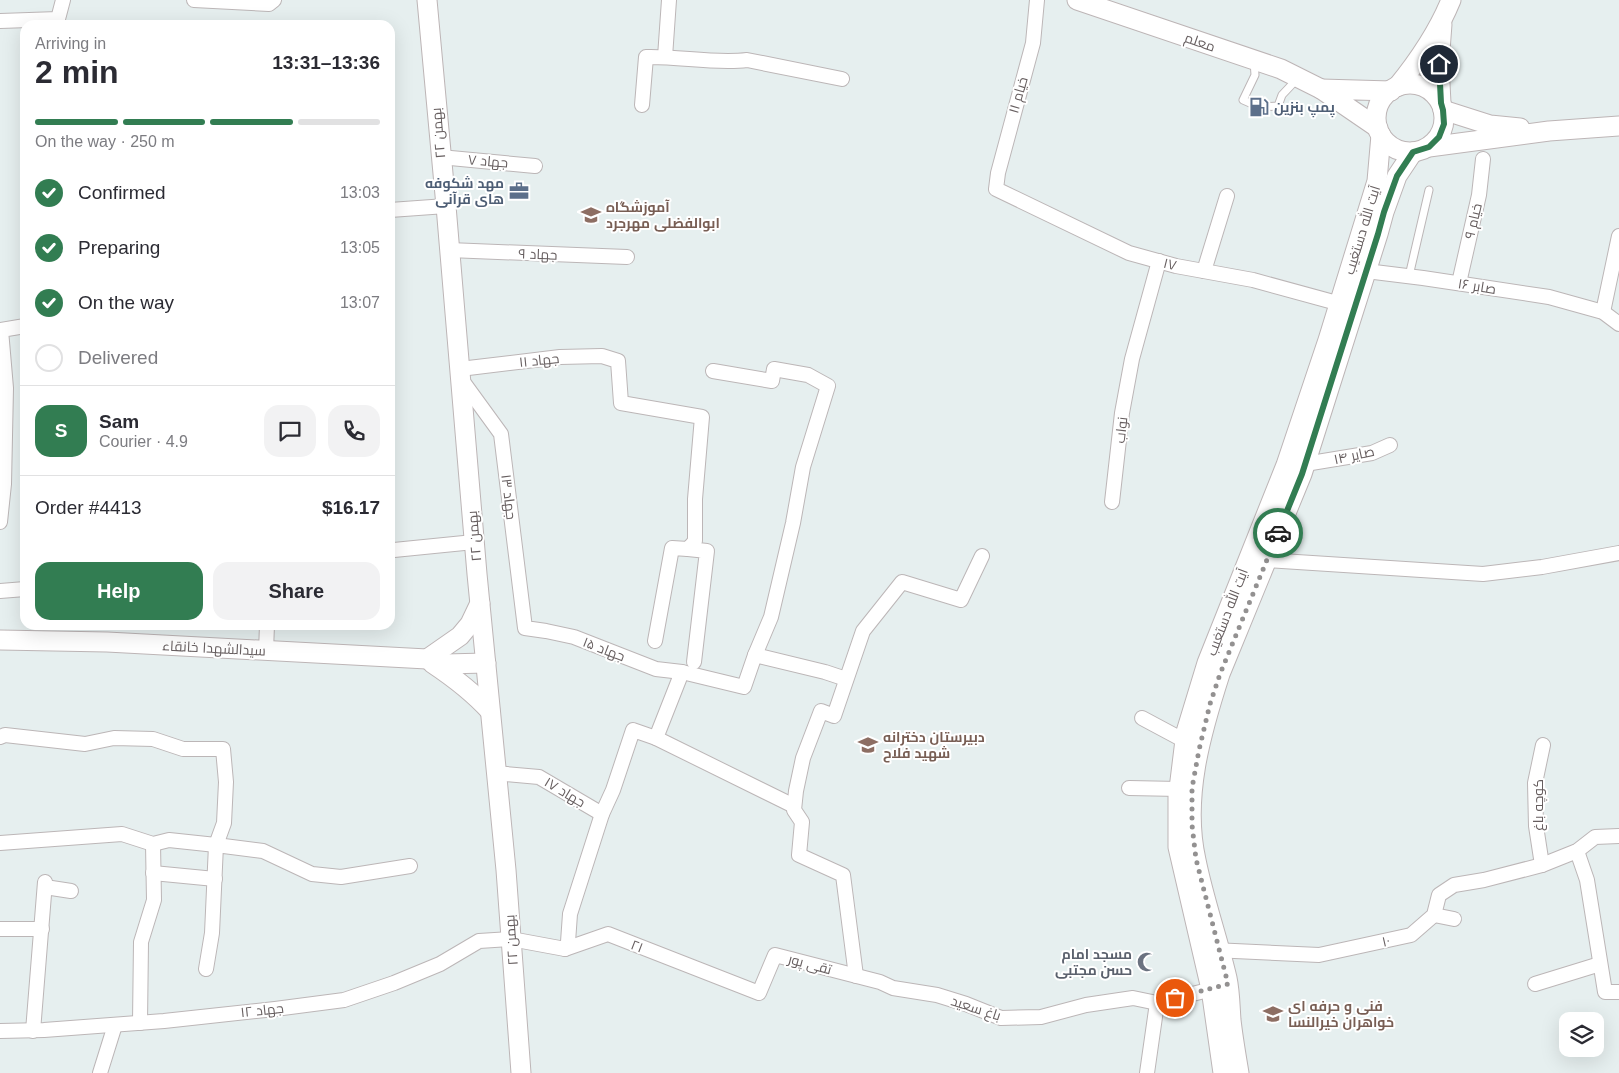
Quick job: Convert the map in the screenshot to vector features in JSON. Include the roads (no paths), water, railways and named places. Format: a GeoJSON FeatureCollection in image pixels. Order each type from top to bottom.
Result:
{"type":"FeatureCollection","features":[{"type":"Feature","properties":{"kind":"main road","name":"۲۲ بهمن"},"geometry":{"type":"LineString","coordinates":[[427,0],[511,940],[521,1073]]}},
{"type":"Feature","properties":{"kind":"main road","name":"معلم"},"geometry":{"type":"LineString","coordinates":[[1077,0],[1093,3],[1282,69],[1321,89],[1379,131]]}},
{"type":"Feature","properties":{"kind":"main road"},"geometry":{"type":"LineString","coordinates":[[1451,0],[1442,23],[1413,67],[1380,103],[1377,111],[1379,131],[1386,142],[1403,152],[1549,130],[1619,126]]}},
{"type":"Feature","properties":{"kind":"main road"},"geometry":{"type":"LineString","coordinates":[[1421,149],[1439,137],[1444,124],[1439,64],[1442,23]]}},
{"type":"Feature","properties":{"kind":"main road"},"geometry":{"type":"LineString","coordinates":[[1321,89],[1394,89],[1407,85],[1417,85],[1427,88],[1435,94],[1442,106],[1490,125],[1549,130]]}},
{"type":"Feature","properties":{"kind":"main road","name":"آیت الله دستغیب"},"geometry":{"type":"LineString","coordinates":[[1358,270],[1377,181],[1379,131]]}},
{"type":"Feature","properties":{"kind":"main road","name":"آیت الله دستغیب"},"geometry":{"type":"LineString","coordinates":[[1239,1073],[1210,950],[1178,847],[1179,789],[1186,732],[1207,663],[1258,557],[1296,463],[1358,270],[1384,212],[1397,176],[1421,149]]}},
{"type":"Feature","properties":{"kind":"main road","name":"آیت الله دستغیب"},"geometry":{"type":"LineString","coordinates":[[1210,950],[1192,825],[1192,788],[1210,704],[1258,557]]}},
{"type":"Feature","properties":{"kind":"main road"},"geometry":{"type":"LineString","coordinates":[[480,602],[470,624],[460,636],[427,659],[463,685],[490,711]]}},
{"type":"Feature","properties":{"kind":"main road","name":"سیدالشهدا خانقاء"},"geometry":{"type":"LineString","coordinates":[[0,640],[107,642],[427,659],[439,654],[486,658]]}},
{"type":"Feature","properties":{"kind":"main road","name":"آیت الله دستغیب"},"geometry":{"type":"LineString","coordinates":[[1219,987],[1223,1073]]}},
{"type":"Feature","properties":{"kind":"street"},"geometry":{"type":"LineString","coordinates":[[29,20],[58,19],[63,0]]}},
{"type":"Feature","properties":{"kind":"street"},"geometry":{"type":"LineString","coordinates":[[194,0],[269,4],[274,0]]}},
{"type":"Feature","properties":{"kind":"street"},"geometry":{"type":"LineString","coordinates":[[665,56],[669,0]]}},
{"type":"Feature","properties":{"kind":"street","name":"خیام ۱۱"},"geometry":{"type":"LineString","coordinates":[[996,189],[998,173],[1033,43],[1037,0]]}},
{"type":"Feature","properties":{"kind":"street"},"geometry":{"type":"LineString","coordinates":[[0,21],[20,20]]}},
{"type":"Feature","properties":{"kind":"street"},"geometry":{"type":"LineString","coordinates":[[642,105],[646,57],[665,56],[732,62],[747,60],[842,80]]}},
{"type":"Feature","properties":{"kind":"street","name":"جهاد ۷"},"geometry":{"type":"LineString","coordinates":[[440,157],[535,166]]}},
{"type":"Feature","properties":{"kind":"street","name":"خیام ۹"},"geometry":{"type":"LineString","coordinates":[[1459,283],[1479,195],[1483,159]]}},
{"type":"Feature","properties":{"kind":"street","name":"۱۷"},"geometry":{"type":"LineString","coordinates":[[996,189],[1120,249],[1159,261],[1253,280],[1346,306]]}},
{"type":"Feature","properties":{"kind":"street"},"geometry":{"type":"LineString","coordinates":[[1204,271],[1227,196]]}},
{"type":"Feature","properties":{"kind":"street"},"geometry":{"type":"LineString","coordinates":[[395,210],[446,206]]}},
{"type":"Feature","properties":{"kind":"street"},"geometry":{"type":"LineString","coordinates":[[1602,312],[1619,236]]}},
{"type":"Feature","properties":{"kind":"street","name":"جهاد ۹"},"geometry":{"type":"LineString","coordinates":[[449,250],[627,257]]}},
{"type":"Feature","properties":{"kind":"street","name":"نواب"},"geometry":{"type":"LineString","coordinates":[[1112,502],[1122,413],[1132,359],[1159,261]]}},
{"type":"Feature","properties":{"kind":"street","name":"صابر ۱۶"},"geometry":{"type":"LineString","coordinates":[[1358,270],[1549,297],[1602,312],[1618,323]]}},
{"type":"Feature","properties":{"kind":"street"},"geometry":{"type":"LineString","coordinates":[[0,522],[4,484],[6,388],[1,330],[20,327]]}},
{"type":"Feature","properties":{"kind":"street","name":"جهاد ۱۱"},"geometry":{"type":"LineString","coordinates":[[461,374],[560,357],[602,356],[618,361],[621,403],[702,417],[695,541],[688,549]]}},
{"type":"Feature","properties":{"kind":"street"},"geometry":{"type":"LineString","coordinates":[[713,371],[772,381],[774,369],[808,375],[828,386],[803,467],[793,523],[772,617],[755,655],[846,679]]}},
{"type":"Feature","properties":{"kind":"street","name":"جهاد ۱۳"},"geometry":{"type":"LineString","coordinates":[[461,374],[500,434],[525,628]]}},
{"type":"Feature","properties":{"kind":"street","name":"صایر ۱۴"},"geometry":{"type":"LineString","coordinates":[[1296,463],[1372,453],[1390,445]]}},
{"type":"Feature","properties":{"kind":"street"},"geometry":{"type":"LineString","coordinates":[[395,550],[474,542]]}},
{"type":"Feature","properties":{"kind":"street"},"geometry":{"type":"LineString","coordinates":[[654,640],[672,548],[707,551],[694,662]]}},
{"type":"Feature","properties":{"kind":"street"},"geometry":{"type":"LineString","coordinates":[[1258,557],[1483,574],[1542,567],[1619,553]]}},
{"type":"Feature","properties":{"kind":"street"},"geometry":{"type":"LineString","coordinates":[[856,976],[843,876],[798,855],[802,822],[794,810],[794,806],[803,758],[821,711],[834,716],[862,631],[902,582],[961,600],[982,556]]}},
{"type":"Feature","properties":{"kind":"street"},"geometry":{"type":"LineString","coordinates":[[0,591],[20,589]]}},
{"type":"Feature","properties":{"kind":"street","name":"جهاد ۱۵"},"geometry":{"type":"LineString","coordinates":[[525,628],[574,637],[656,668],[682,672],[744,687],[755,655]]}},
{"type":"Feature","properties":{"kind":"street"},"geometry":{"type":"LineString","coordinates":[[266,651],[268,630]]}},
{"type":"Feature","properties":{"kind":"street"},"geometry":{"type":"LineString","coordinates":[[656,738],[682,672]]}},
{"type":"Feature","properties":{"kind":"street"},"geometry":{"type":"LineString","coordinates":[[1142,718],[1185,741]]}},
{"type":"Feature","properties":{"kind":"street"},"geometry":{"type":"LineString","coordinates":[[565,949],[568,942],[570,914],[602,814],[613,790],[633,730],[656,738],[794,806]]}},
{"type":"Feature","properties":{"kind":"street"},"geometry":{"type":"LineString","coordinates":[[0,737],[5,735],[85,744],[114,738],[153,739],[183,749],[223,749],[226,782],[224,823],[216,845],[212,933],[206,968]]}},
{"type":"Feature","properties":{"kind":"street","name":"کوچه باغ"},"geometry":{"type":"LineString","coordinates":[[1542,865],[1536,826],[1535,783],[1543,745]]}},
{"type":"Feature","properties":{"kind":"street","name":"جهاد ۱۷"},"geometry":{"type":"LineString","coordinates":[[495,773],[539,777],[602,814]]}},
{"type":"Feature","properties":{"kind":"street"},"geometry":{"type":"LineString","coordinates":[[1128,788],[1179,789]]}},
{"type":"Feature","properties":{"kind":"street"},"geometry":{"type":"LineString","coordinates":[[0,843],[122,834],[153,844],[170,840],[263,851],[312,874],[341,877],[410,866]]}},
{"type":"Feature","properties":{"kind":"street","name":"۱۰"},"geometry":{"type":"LineString","coordinates":[[1210,950],[1319,955],[1411,935],[1434,915],[1439,895],[1454,885],[1484,880],[1542,865],[1577,851],[1595,837],[1619,836]]}},
{"type":"Feature","properties":{"kind":"street"},"geometry":{"type":"LineString","coordinates":[[140,1023],[141,942],[154,900],[153,844]]}},
{"type":"Feature","properties":{"kind":"street"},"geometry":{"type":"LineString","coordinates":[[1577,851],[1587,880],[1605,992],[1619,992]]}},
{"type":"Feature","properties":{"kind":"street"},"geometry":{"type":"LineString","coordinates":[[153,873],[215,879]]}},
{"type":"Feature","properties":{"kind":"street"},"geometry":{"type":"LineString","coordinates":[[33,1030],[45,885],[71,891]]}},
{"type":"Feature","properties":{"kind":"street"},"geometry":{"type":"LineString","coordinates":[[1434,915],[1454,919]]}},
{"type":"Feature","properties":{"kind":"street"},"geometry":{"type":"LineString","coordinates":[[0,929],[42,929]]}},
{"type":"Feature","properties":{"kind":"street","name":"۲۱"},"geometry":{"type":"LineString","coordinates":[[511,940],[565,949],[608,934],[759,993]]}},
{"type":"Feature","properties":{"kind":"street","name":"جهاد ۱۲"},"geometry":{"type":"LineString","coordinates":[[0,1031],[140,1023],[344,1000],[394,983],[440,964],[479,941],[511,940]]}},
{"type":"Feature","properties":{"kind":"street","name":"تقی پور"},"geometry":{"type":"LineString","coordinates":[[759,993],[775,955],[856,976]]}},
{"type":"Feature","properties":{"kind":"street"},"geometry":{"type":"LineString","coordinates":[[1535,984],[1600,964]]}},
{"type":"Feature","properties":{"kind":"street","name":"باغ سعید"},"geometry":{"type":"LineString","coordinates":[[856,976],[880,982],[893,988],[938,995],[1001,1018],[1041,1017],[1086,1005],[1133,998],[1157,1003]]}},
{"type":"Feature","properties":{"kind":"street"},"geometry":{"type":"LineString","coordinates":[[1147,1073],[1157,1003],[1219,987]]}},
{"type":"Feature","properties":{"kind":"street"},"geometry":{"type":"LineString","coordinates":[[100,1073],[115,1025]]}},
{"type":"Feature","properties":{"kind":"lane"},"geometry":{"type":"LineString","coordinates":[[1254,60],[1255,75],[1243,100],[1259,107],[1278,106],[1282,96],[1298,77]]}},
{"type":"Feature","properties":{"kind":"lane"},"geometry":{"type":"LineString","coordinates":[[1408,276],[1429,190]]}},
{"type":"Feature","properties":{"kind":"place","name":"پمپ بنزین"},"geometry":{"type":"Point","coordinates":[1259,107]}},
{"type":"Feature","properties":{"kind":"place","name":"مهد شکوفه های قرآنی"},"geometry":{"type":"Point","coordinates":[519,191]}},
{"type":"Feature","properties":{"kind":"place","name":"آموزشگاه ابوالفضلی مهرجرد"},"geometry":{"type":"Point","coordinates":[591,215]}},
{"type":"Feature","properties":{"kind":"place","name":"دبیرستان دخترانه شهید فلاح"},"geometry":{"type":"Point","coordinates":[868,745]}},
{"type":"Feature","properties":{"kind":"place","name":"مسجد امام حسن مجتبی"},"geometry":{"type":"Point","coordinates":[1147,962]}},
{"type":"Feature","properties":{"kind":"place","name":"فنی و حرفه ای خواهران خیرالنسا"},"geometry":{"type":"Point","coordinates":[1273,1014]}}]}
